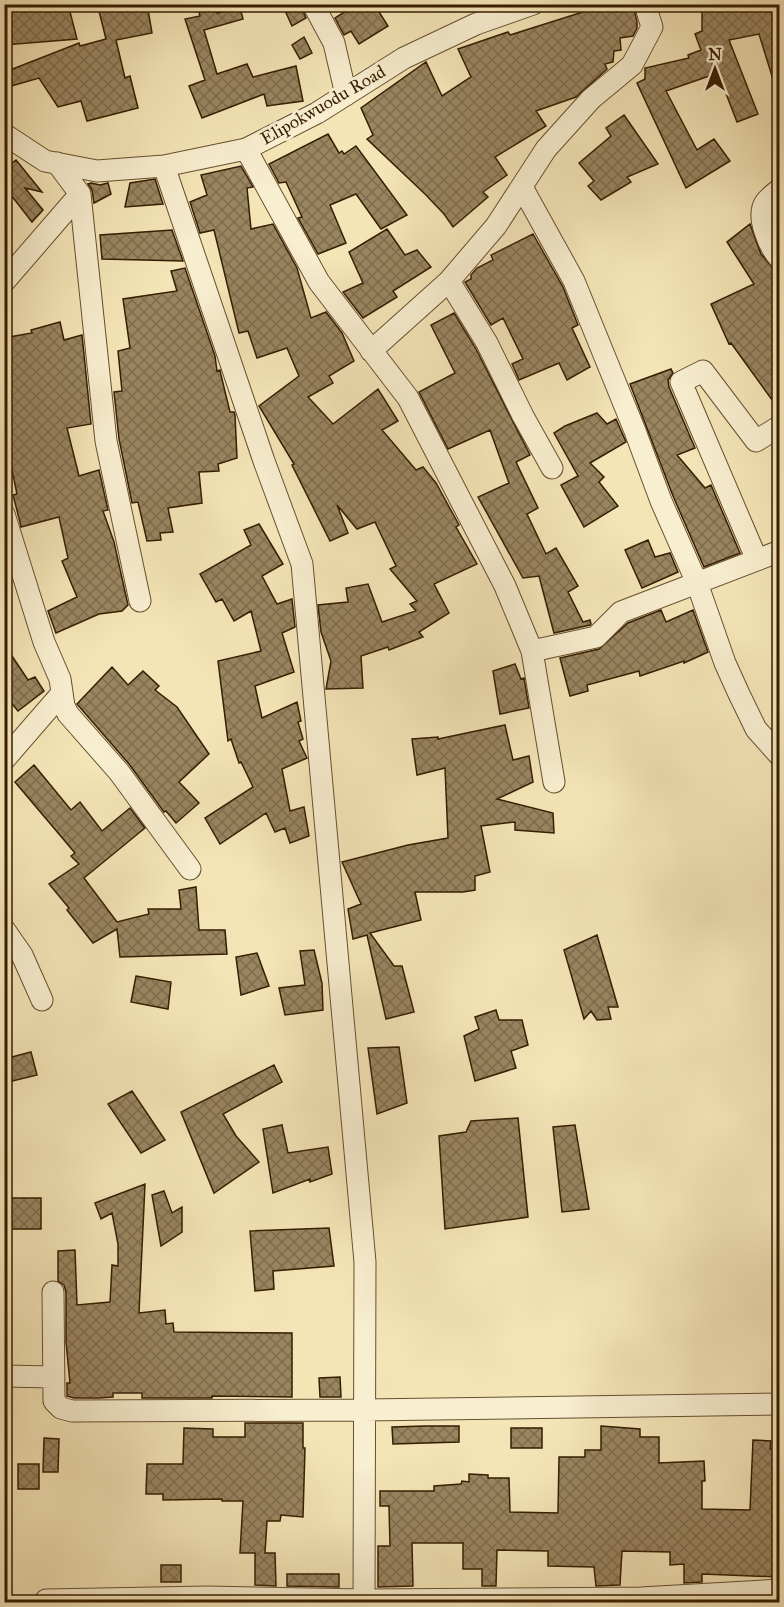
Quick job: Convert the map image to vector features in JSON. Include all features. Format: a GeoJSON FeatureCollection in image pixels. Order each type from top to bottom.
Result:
{"type":"FeatureCollection","features":[{"type":"Feature","properties":{"kind":"street"},"geometry":{"type":"LineString","coordinates":[[313,4],[334,43],[346,95]]}},
{"type":"Feature","properties":{"kind":"street","name":"Elipokwuodu Road"},"geometry":{"type":"LineString","coordinates":[[4,134],[45,160],[97,171],[164,166],[246,148],[317,113],[404,58],[476,24],[533,4]]}},
{"type":"Feature","properties":{"kind":"street"},"geometry":{"type":"LineString","coordinates":[[371,351],[449,281],[496,226],[546,149],[591,99],[632,65],[652,27],[645,4]]}},
{"type":"Feature","properties":{"kind":"street"},"geometry":{"type":"LineString","coordinates":[[246,148],[319,282],[408,399],[505,586],[532,651],[554,782]]}},
{"type":"Feature","properties":{"kind":"street"},"geometry":{"type":"LineString","coordinates":[[57,163],[80,194],[106,441],[140,601]]}},
{"type":"Feature","properties":{"kind":"street"},"geometry":{"type":"LineString","coordinates":[[164,166],[264,461],[302,564],[365,1262],[364,1601]]}},
{"type":"Feature","properties":{"kind":"street"},"geometry":{"type":"LineString","coordinates":[[522,187],[574,281],[661,501],[697,583],[725,663],[739,694],[756,729],[780,756]]}},
{"type":"Feature","properties":{"kind":"street"},"geometry":{"type":"LineString","coordinates":[[780,189],[765,203],[762,216],[775,254],[780,259]]}},
{"type":"Feature","properties":{"kind":"street"},"geometry":{"type":"LineString","coordinates":[[4,282],[80,194]]}},
{"type":"Feature","properties":{"kind":"street"},"geometry":{"type":"LineString","coordinates":[[449,281],[487,343],[552,468]]}},
{"type":"Feature","properties":{"kind":"street"},"geometry":{"type":"LineString","coordinates":[[757,560],[681,382],[703,371],[756,441],[780,426]]}},
{"type":"Feature","properties":{"kind":"street"},"geometry":{"type":"LineString","coordinates":[[4,514],[44,642],[60,679],[64,706],[68,714],[119,772],[190,869]]}},
{"type":"Feature","properties":{"kind":"street"},"geometry":{"type":"LineString","coordinates":[[532,651],[596,637],[621,612],[780,551]]}},
{"type":"Feature","properties":{"kind":"street"},"geometry":{"type":"LineString","coordinates":[[4,760],[62,693]]}},
{"type":"Feature","properties":{"kind":"street"},"geometry":{"type":"LineString","coordinates":[[4,929],[22,955],[42,1000]]}},
{"type":"Feature","properties":{"kind":"street"},"geometry":{"type":"LineString","coordinates":[[53,1292],[54,1401],[61,1408],[72,1411],[364,1410],[780,1404]]}},
{"type":"Feature","properties":{"kind":"street"},"geometry":{"type":"LineString","coordinates":[[4,1376],[53,1377]]}},
{"type":"Feature","properties":{"kind":"street"},"geometry":{"type":"LineString","coordinates":[[46,1600],[208,1597],[364,1601],[641,1598],[780,1590]]}},
{"type":"Feature","properties":{"kind":"building"},"geometry":{"type":"Polygon","coordinates":[[[4,4],[68,4],[77,39],[4,45],[4,4]]]}},
{"type":"Feature","properties":{"kind":"building"},"geometry":{"type":"Polygon","coordinates":[[[147,4],[152,33],[116,40],[125,78],[130,76],[138,108],[87,121],[81,101],[58,107],[39,78],[11,86],[5,72],[79,43],[80,46],[106,39],[99,11],[147,4]]]}},
{"type":"Feature","properties":{"kind":"building"},"geometry":{"type":"Polygon","coordinates":[[[197,4],[215,4],[217,13],[240,8],[243,19],[204,30],[217,74],[247,64],[253,77],[296,66],[303,101],[267,106],[264,94],[202,118],[189,86],[205,80],[185,19],[200,16],[197,4]]]}},
{"type":"Feature","properties":{"kind":"building"},"geometry":{"type":"Polygon","coordinates":[[[282,4],[300,4],[306,18],[292,26],[282,4]]]}},
{"type":"Feature","properties":{"kind":"building"},"geometry":{"type":"Polygon","coordinates":[[[357,4],[374,4],[388,26],[359,44],[351,31],[344,35],[335,18],[357,4]]]}},
{"type":"Feature","properties":{"kind":"building"},"geometry":{"type":"Polygon","coordinates":[[[633,4],[637,28],[633,36],[620,38],[621,50],[614,51],[613,62],[605,64],[607,69],[576,97],[536,111],[546,126],[495,157],[507,175],[483,192],[488,197],[453,227],[425,194],[367,139],[373,135],[361,108],[426,62],[442,96],[471,77],[458,49],[508,32],[510,35],[586,11],[585,6],[633,4]]]}},
{"type":"Feature","properties":{"kind":"building"},"geometry":{"type":"Polygon","coordinates":[[[702,4],[780,4],[780,89],[776,89],[759,34],[729,40],[758,114],[737,122],[718,73],[666,91],[697,150],[714,139],[730,161],[686,188],[637,83],[645,79],[645,68],[689,58],[688,55],[701,50],[695,34],[702,31],[702,4]]]}},
{"type":"Feature","properties":{"kind":"building"},"geometry":{"type":"Polygon","coordinates":[[[304,37],[312,53],[300,59],[292,45],[304,37]]]}},
{"type":"Feature","properties":{"kind":"building"},"geometry":{"type":"Polygon","coordinates":[[[624,115],[658,164],[627,177],[631,182],[601,200],[588,186],[594,181],[579,163],[611,136],[606,128],[624,115]]]}},
{"type":"Feature","properties":{"kind":"building"},"geometry":{"type":"Polygon","coordinates":[[[328,134],[339,153],[342,151],[344,154],[356,146],[407,215],[381,229],[356,194],[330,205],[346,243],[318,254],[298,218],[302,217],[286,182],[279,183],[269,164],[328,134]]]}},
{"type":"Feature","properties":{"kind":"building"},"geometry":{"type":"Polygon","coordinates":[[[16,160],[42,192],[25,188],[43,210],[32,222],[4,186],[4,164],[7,167],[16,160]]]}},
{"type":"Feature","properties":{"kind":"building"},"geometry":{"type":"Polygon","coordinates":[[[241,166],[253,187],[247,188],[251,229],[273,224],[297,268],[311,318],[326,312],[342,333],[354,361],[329,376],[333,383],[308,397],[333,424],[378,389],[398,421],[382,430],[416,470],[423,467],[436,483],[459,525],[456,527],[477,564],[434,584],[449,613],[419,632],[423,637],[389,650],[388,647],[361,656],[363,688],[326,689],[331,661],[321,632],[318,605],[348,602],[346,588],[368,584],[382,622],[416,611],[410,604],[417,601],[390,569],[396,566],[375,522],[357,529],[337,505],[348,533],[330,541],[292,465],[294,464],[259,406],[299,376],[287,348],[257,358],[248,331],[239,333],[214,230],[200,233],[190,202],[207,195],[201,175],[241,166]]]}},
{"type":"Feature","properties":{"kind":"building"},"geometry":{"type":"Polygon","coordinates":[[[155,179],[163,204],[125,207],[130,183],[155,179]]]}},
{"type":"Feature","properties":{"kind":"building"},"geometry":{"type":"Polygon","coordinates":[[[108,183],[111,194],[94,203],[92,190],[88,184],[100,185],[108,183]]]}},
{"type":"Feature","properties":{"kind":"building"},"geometry":{"type":"Polygon","coordinates":[[[780,206],[780,234],[775,216],[776,209],[780,206]]]}},
{"type":"Feature","properties":{"kind":"building"},"geometry":{"type":"Polygon","coordinates":[[[750,224],[761,254],[780,276],[780,411],[731,343],[729,344],[711,304],[754,284],[727,242],[750,224]]]}},
{"type":"Feature","properties":{"kind":"building"},"geometry":{"type":"Polygon","coordinates":[[[387,229],[405,255],[417,250],[431,267],[393,291],[397,297],[363,318],[343,292],[363,283],[349,252],[387,229]]]}},
{"type":"Feature","properties":{"kind":"building"},"geometry":{"type":"Polygon","coordinates":[[[172,230],[183,261],[102,259],[100,235],[172,230]]]}},
{"type":"Feature","properties":{"kind":"building"},"geometry":{"type":"Polygon","coordinates":[[[533,234],[563,287],[578,325],[572,328],[590,367],[567,380],[559,363],[519,380],[512,364],[523,359],[503,318],[491,325],[465,282],[471,279],[471,275],[477,268],[493,260],[491,255],[533,234]]]}},
{"type":"Feature","properties":{"kind":"building"},"geometry":{"type":"Polygon","coordinates":[[[185,268],[215,356],[217,371],[220,370],[230,412],[234,412],[235,415],[237,458],[218,464],[219,471],[199,472],[202,503],[168,508],[173,532],[160,533],[161,540],[147,541],[138,502],[132,503],[119,439],[114,392],[122,391],[118,351],[130,348],[123,299],[177,291],[171,271],[185,268]]]}},
{"type":"Feature","properties":{"kind":"building"},"geometry":{"type":"Polygon","coordinates":[[[454,313],[476,349],[530,455],[516,462],[538,508],[527,514],[546,554],[556,548],[578,586],[568,592],[583,622],[590,620],[590,625],[554,633],[539,576],[523,578],[478,497],[509,483],[490,430],[448,449],[419,392],[455,373],[431,325],[454,313]]]}},
{"type":"Feature","properties":{"kind":"building"},"geometry":{"type":"Polygon","coordinates":[[[60,322],[64,340],[82,335],[91,424],[67,428],[79,476],[99,470],[108,510],[103,511],[114,542],[128,605],[122,611],[99,614],[56,633],[48,611],[77,597],[62,561],[68,558],[59,517],[21,527],[13,495],[17,494],[4,432],[4,338],[32,333],[31,330],[60,322]]]}},
{"type":"Feature","properties":{"kind":"building"},"geometry":{"type":"Polygon","coordinates":[[[671,369],[673,373],[668,380],[669,387],[695,448],[677,455],[705,488],[711,485],[740,553],[704,567],[673,496],[630,384],[671,369]]]}},
{"type":"Feature","properties":{"kind":"building"},"geometry":{"type":"Polygon","coordinates":[[[597,413],[607,424],[616,419],[626,442],[590,463],[604,477],[599,482],[618,506],[584,527],[561,485],[578,476],[554,433],[597,413]]]}},
{"type":"Feature","properties":{"kind":"building"},"geometry":{"type":"Polygon","coordinates":[[[259,524],[283,564],[262,576],[277,604],[292,599],[295,627],[282,633],[294,672],[255,686],[262,718],[297,702],[301,721],[298,722],[303,739],[299,741],[307,758],[282,769],[290,811],[304,807],[309,836],[290,843],[285,828],[275,832],[266,813],[220,844],[205,818],[253,787],[241,762],[239,763],[231,739],[228,741],[218,661],[261,651],[251,611],[234,621],[222,599],[216,602],[200,574],[251,545],[244,530],[259,524]]]}},
{"type":"Feature","properties":{"kind":"building"},"geometry":{"type":"Polygon","coordinates":[[[648,540],[655,557],[670,553],[678,572],[642,588],[625,550],[648,540]]]}},
{"type":"Feature","properties":{"kind":"building"},"geometry":{"type":"Polygon","coordinates":[[[661,610],[666,622],[693,610],[708,652],[684,663],[684,661],[640,676],[639,671],[587,685],[588,691],[570,696],[560,658],[599,649],[628,623],[661,610]]]}},
{"type":"Feature","properties":{"kind":"building"},"geometry":{"type":"Polygon","coordinates":[[[4,644],[28,680],[35,677],[44,691],[18,711],[4,694],[4,644]]]}},
{"type":"Feature","properties":{"kind":"building"},"geometry":{"type":"Polygon","coordinates":[[[515,664],[521,679],[524,678],[529,708],[500,714],[493,671],[515,664]]]}},
{"type":"Feature","properties":{"kind":"building"},"geometry":{"type":"Polygon","coordinates":[[[112,667],[128,685],[143,671],[159,686],[155,690],[177,707],[209,754],[179,782],[199,803],[176,823],[166,811],[164,812],[129,764],[77,704],[112,667]]]}},
{"type":"Feature","properties":{"kind":"building"},"geometry":{"type":"Polygon","coordinates":[[[505,725],[513,760],[529,756],[533,782],[497,799],[553,813],[554,833],[515,830],[515,822],[481,826],[490,872],[475,876],[475,890],[415,892],[421,920],[370,933],[394,966],[402,966],[414,1012],[386,1019],[367,935],[353,939],[348,909],[361,904],[342,862],[408,845],[448,838],[445,768],[417,775],[412,739],[438,737],[438,739],[505,725]]]}},
{"type":"Feature","properties":{"kind":"building"},"geometry":{"type":"Polygon","coordinates":[[[34,765],[71,810],[80,802],[102,831],[130,808],[145,828],[84,878],[117,922],[149,914],[148,909],[181,909],[179,890],[196,887],[199,930],[225,930],[227,954],[120,957],[117,929],[93,943],[49,884],[79,864],[71,856],[75,853],[15,782],[34,765]]]}},
{"type":"Feature","properties":{"kind":"building"},"geometry":{"type":"Polygon","coordinates":[[[597,935],[618,1007],[608,1007],[611,1019],[597,1020],[591,1011],[584,1019],[564,950],[597,935]]]}},
{"type":"Feature","properties":{"kind":"building"},"geometry":{"type":"Polygon","coordinates":[[[314,950],[322,983],[323,1010],[285,1015],[279,988],[305,985],[300,951],[314,950]]]}},
{"type":"Feature","properties":{"kind":"building"},"geometry":{"type":"Polygon","coordinates":[[[257,953],[269,986],[241,995],[236,957],[257,953]]]}},
{"type":"Feature","properties":{"kind":"building"},"geometry":{"type":"Polygon","coordinates":[[[136,976],[171,982],[168,1009],[131,1002],[136,976]]]}},
{"type":"Feature","properties":{"kind":"building"},"geometry":{"type":"Polygon","coordinates":[[[496,1010],[499,1020],[522,1020],[528,1045],[511,1051],[516,1068],[475,1081],[464,1036],[479,1029],[475,1017],[496,1010]]]}},
{"type":"Feature","properties":{"kind":"building"},"geometry":{"type":"Polygon","coordinates":[[[399,1047],[407,1103],[377,1114],[368,1048],[399,1047]]]}},
{"type":"Feature","properties":{"kind":"building"},"geometry":{"type":"Polygon","coordinates":[[[31,1052],[37,1075],[4,1083],[4,1059],[31,1052]]]}},
{"type":"Feature","properties":{"kind":"building"},"geometry":{"type":"Polygon","coordinates":[[[274,1065],[282,1082],[223,1114],[236,1136],[259,1162],[214,1193],[181,1112],[274,1065]]]}},
{"type":"Feature","properties":{"kind":"building"},"geometry":{"type":"Polygon","coordinates":[[[132,1091],[165,1140],[141,1153],[108,1104],[132,1091]]]}},
{"type":"Feature","properties":{"kind":"building"},"geometry":{"type":"Polygon","coordinates":[[[518,1118],[528,1217],[445,1229],[439,1136],[466,1132],[471,1121],[518,1118]]]}},
{"type":"Feature","properties":{"kind":"building"},"geometry":{"type":"Polygon","coordinates":[[[282,1125],[288,1153],[328,1147],[332,1174],[310,1182],[310,1179],[273,1193],[263,1129],[282,1125]]]}},
{"type":"Feature","properties":{"kind":"building"},"geometry":{"type":"Polygon","coordinates":[[[575,1125],[589,1209],[562,1212],[553,1127],[575,1125]]]}},
{"type":"Feature","properties":{"kind":"building"},"geometry":{"type":"Polygon","coordinates":[[[145,1184],[139,1313],[165,1310],[166,1324],[173,1323],[174,1332],[292,1333],[292,1397],[142,1398],[142,1393],[113,1393],[113,1397],[99,1398],[67,1396],[67,1383],[70,1383],[66,1342],[66,1292],[64,1285],[58,1281],[58,1251],[75,1250],[77,1305],[110,1302],[112,1265],[118,1266],[118,1244],[112,1213],[101,1219],[95,1203],[145,1184]]]}},
{"type":"Feature","properties":{"kind":"building"},"geometry":{"type":"Polygon","coordinates":[[[164,1191],[172,1213],[182,1207],[182,1232],[161,1246],[152,1195],[164,1191]]]}},
{"type":"Feature","properties":{"kind":"building"},"geometry":{"type":"Polygon","coordinates":[[[4,1198],[41,1198],[41,1229],[4,1229],[4,1198]]]}},
{"type":"Feature","properties":{"kind":"building"},"geometry":{"type":"Polygon","coordinates":[[[329,1228],[334,1266],[273,1271],[274,1289],[255,1291],[250,1231],[329,1228]]]}},
{"type":"Feature","properties":{"kind":"building"},"geometry":{"type":"Polygon","coordinates":[[[340,1377],[341,1397],[320,1397],[319,1378],[340,1377]]]}},
{"type":"Feature","properties":{"kind":"building"},"geometry":{"type":"Polygon","coordinates":[[[245,1423],[303,1423],[303,1448],[305,1448],[303,1517],[281,1515],[280,1521],[267,1521],[265,1553],[275,1553],[276,1586],[255,1585],[255,1553],[240,1553],[243,1501],[163,1500],[163,1494],[146,1494],[147,1464],[183,1464],[184,1428],[213,1429],[213,1437],[245,1437],[245,1423]]]}},
{"type":"Feature","properties":{"kind":"building"},"geometry":{"type":"Polygon","coordinates":[[[459,1426],[459,1442],[393,1444],[392,1427],[459,1426]]]}},
{"type":"Feature","properties":{"kind":"building"},"geometry":{"type":"Polygon","coordinates":[[[601,1426],[640,1429],[640,1437],[659,1437],[659,1463],[704,1461],[705,1481],[702,1481],[702,1509],[750,1510],[753,1440],[771,1441],[770,1449],[780,1450],[780,1577],[702,1574],[702,1582],[684,1583],[684,1564],[670,1565],[670,1552],[622,1551],[620,1585],[596,1586],[594,1567],[548,1566],[548,1551],[497,1550],[496,1586],[482,1586],[482,1569],[463,1569],[463,1543],[412,1543],[413,1586],[378,1587],[378,1546],[390,1546],[389,1506],[380,1506],[380,1491],[434,1491],[434,1486],[469,1482],[469,1474],[488,1475],[488,1478],[509,1478],[510,1512],[558,1513],[559,1457],[585,1457],[585,1450],[601,1450],[601,1426]]]}},
{"type":"Feature","properties":{"kind":"building"},"geometry":{"type":"Polygon","coordinates":[[[511,1428],[542,1428],[542,1448],[511,1448],[511,1428]]]}},
{"type":"Feature","properties":{"kind":"building"},"geometry":{"type":"Polygon","coordinates":[[[44,1438],[59,1439],[58,1472],[43,1472],[44,1438]]]}},
{"type":"Feature","properties":{"kind":"building"},"geometry":{"type":"Polygon","coordinates":[[[18,1464],[39,1464],[39,1489],[18,1489],[18,1464]]]}},
{"type":"Feature","properties":{"kind":"building"},"geometry":{"type":"Polygon","coordinates":[[[161,1565],[181,1565],[181,1582],[161,1582],[161,1565]]]}},
{"type":"Feature","properties":{"kind":"building"},"geometry":{"type":"Polygon","coordinates":[[[287,1574],[339,1574],[339,1587],[287,1586],[287,1574]]]}}]}
